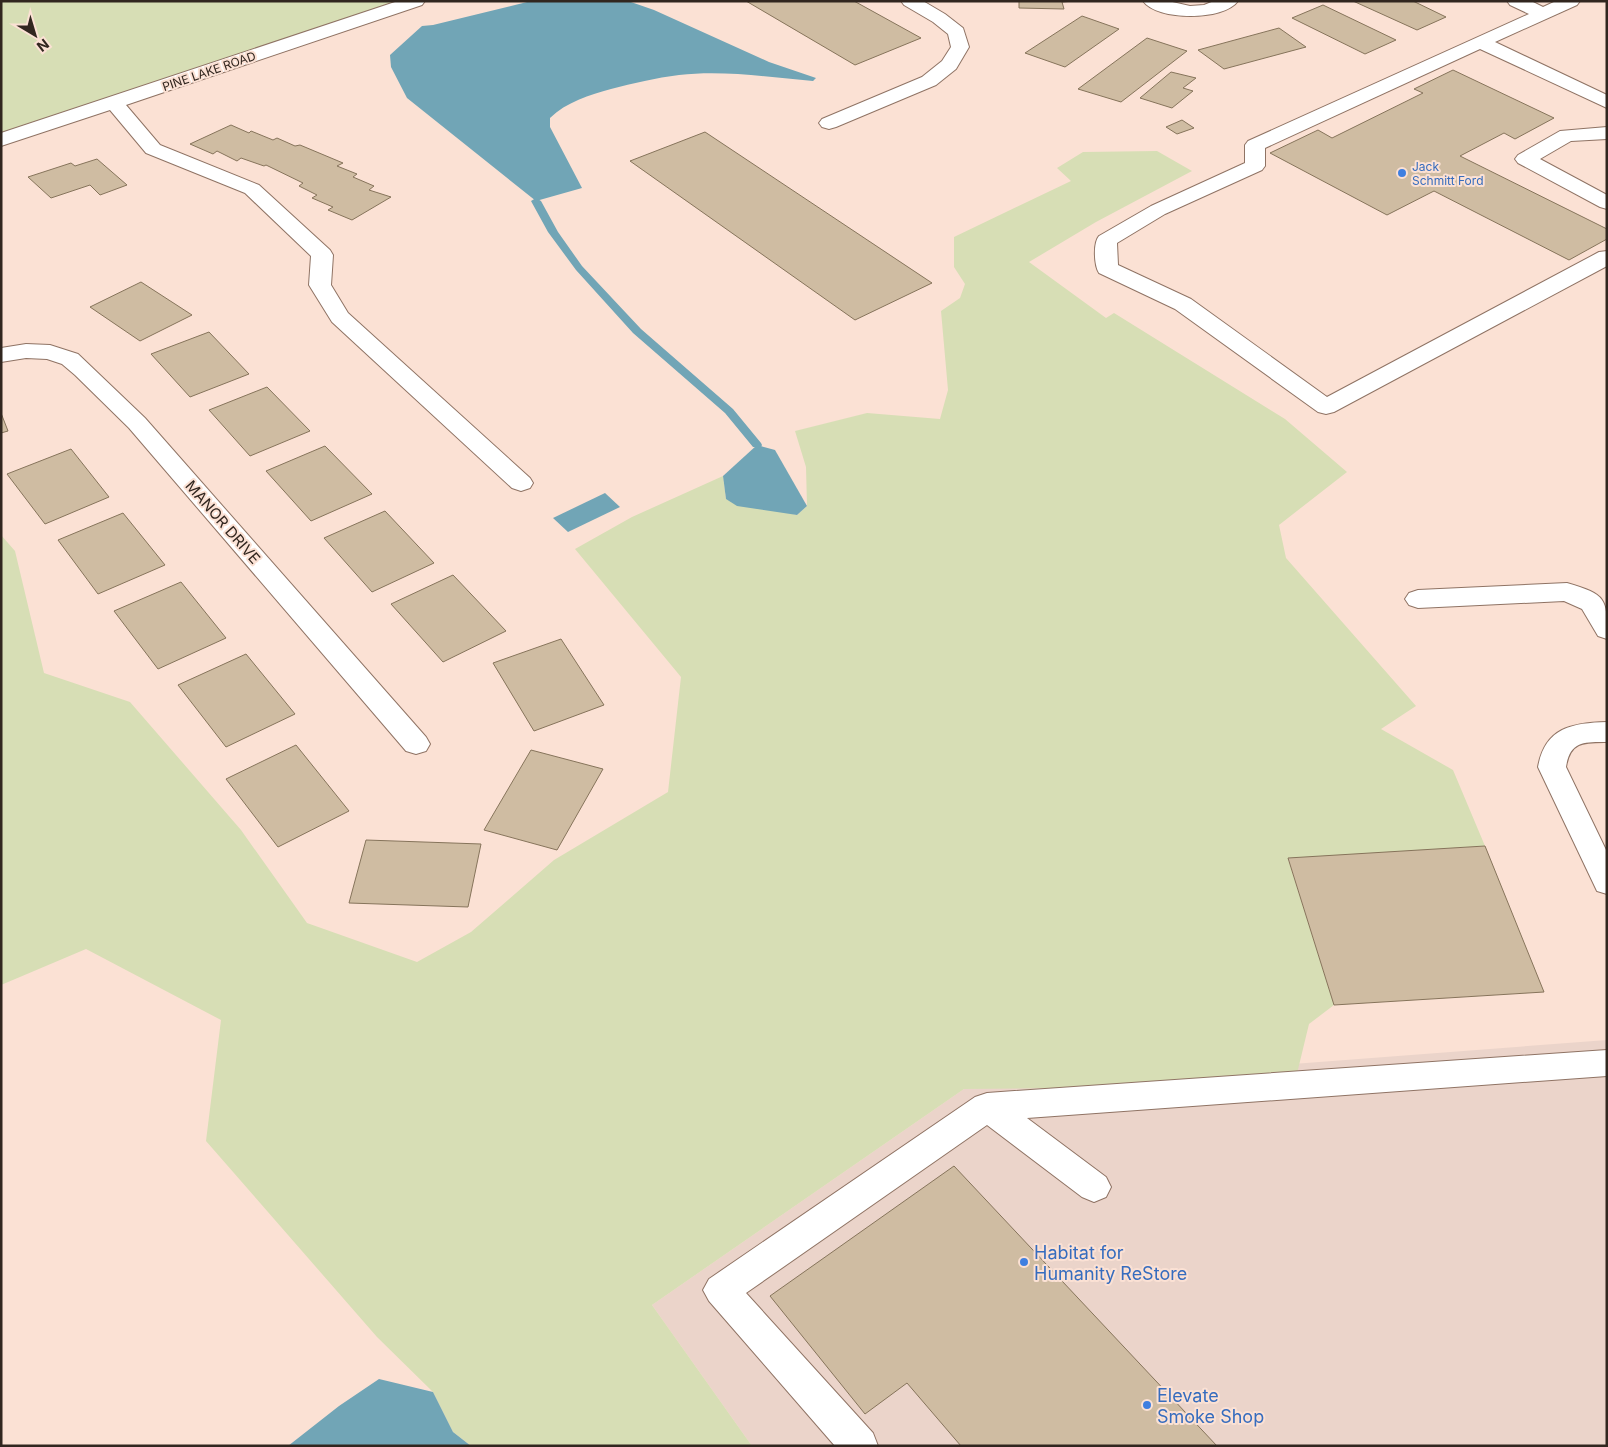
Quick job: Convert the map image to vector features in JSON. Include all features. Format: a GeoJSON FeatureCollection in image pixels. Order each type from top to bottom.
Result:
{"type":"FeatureCollection","features":[{"type":"Feature","properties":{"kind":"street","name":"PINE LAKE ROAD"},"geometry":{"type":"LineString","coordinates":[[1,140],[416,1]]}},
{"type":"Feature","properties":{"kind":"street"},"geometry":{"type":"LineString","coordinates":[[829,123],[929,81],[949,65],[960,47],[957,32],[939,18],[910,1]]}},
{"type":"Feature","properties":{"kind":"street"},"geometry":{"type":"LineString","coordinates":[[1152,1],[1174,10],[1197,13],[1213,9],[1228,1]]}},
{"type":"Feature","properties":{"kind":"street"},"geometry":{"type":"LineString","coordinates":[[1516,1],[1544,14]]}},
{"type":"Feature","properties":{"kind":"street"},"geometry":{"type":"LineString","coordinates":[[1571,1],[1255,145],[1255,166],[1158,210],[1106,240],[1107,268],[1183,304],[1326,407],[1607,257]]}},
{"type":"Feature","properties":{"kind":"street"},"geometry":{"type":"LineString","coordinates":[[1482,43],[1607,102]]}},
{"type":"Feature","properties":{"kind":"street"},"geometry":{"type":"LineString","coordinates":[[114,103],[153,149],[252,189],[322,255],[320,285],[340,316],[521,483]]}},
{"type":"Feature","properties":{"kind":"street"},"geometry":{"type":"LineString","coordinates":[[1607,133],[1567,135],[1525,159],[1607,203]]}},
{"type":"Feature","properties":{"kind":"street","name":"MANOR DRIVE"},"geometry":{"type":"LineString","coordinates":[[1,354],[26,351],[50,352],[70,359],[83,370],[137,423],[416,744]]}},
{"type":"Feature","properties":{"kind":"street"},"geometry":{"type":"LineString","coordinates":[[1418,599],[1567,592],[1592,603],[1607,630]]}},
{"type":"Feature","properties":{"kind":"street"},"geometry":{"type":"LineString","coordinates":[[1607,732],[1589,732],[1569,736],[1558,745],[1553,756],[1552,767],[1607,883]]}},
{"type":"Feature","properties":{"kind":"street"},"geometry":{"type":"LineString","coordinates":[[860,1446],[721,1290],[987,1107],[1607,1063]]}},
{"type":"Feature","properties":{"kind":"street"},"geometry":{"type":"LineString","coordinates":[[987,1107],[1094,1187]]}},
{"type":"Feature","properties":{"kind":"shaded area"},"geometry":{"type":"Polygon","coordinates":[[[1607,1040],[1607,1446],[752,1446],[652,1305],[964,1089],[1607,1040]]]}},
{"type":"Feature","properties":{"kind":"green space"},"geometry":{"type":"Polygon","coordinates":[[[1,1],[414,1],[1,137],[1,1]]]}},
{"type":"Feature","properties":{"kind":"green space"},"geometry":{"type":"Polygon","coordinates":[[[1157,151],[1192,171],[1096,222],[1029,262],[1106,318],[1114,313],[1285,419],[1347,472],[1279,525],[1286,558],[1416,706],[1381,729],[1453,770],[1485,846],[1288,859],[1334,1005],[1309,1024],[1294,1086],[964,1089],[652,1305],[752,1446],[471,1446],[453,1432],[433,1392],[377,1337],[206,1141],[221,1020],[86,949],[1,985],[1,535],[15,551],[44,673],[130,702],[241,830],[307,923],[417,962],[471,932],[554,860],[668,792],[681,677],[575,549],[632,517],[723,476],[726,499],[797,515],[807,506],[806,467],[795,431],[867,413],[940,419],[948,390],[941,311],[960,298],[965,284],[954,267],[954,237],[1071,181],[1057,168],[1083,152],[1157,151]]]}},
{"type":"Feature","properties":{"kind":"water"},"geometry":{"type":"Polygon","coordinates":[[[531,1],[628,1],[654,10],[769,62],[816,78],[813,81],[712,73],[679,75],[603,91],[579,100],[556,112],[550,118],[550,127],[582,188],[536,201],[407,98],[391,67],[390,55],[422,26],[531,1]]]}},
{"type":"Feature","properties":{"kind":"water"},"geometry":{"type":"Polygon","coordinates":[[[757,445],[775,450],[807,506],[797,515],[737,506],[726,499],[723,476],[757,445]]]}},
{"type":"Feature","properties":{"kind":"water"},"geometry":{"type":"Polygon","coordinates":[[[605,493],[620,507],[568,532],[553,518],[605,493]]]}},
{"type":"Feature","properties":{"kind":"water"},"geometry":{"type":"Polygon","coordinates":[[[379,1379],[433,1392],[453,1432],[471,1446],[288,1446],[339,1406],[379,1379]]]}},
{"type":"Feature","properties":{"kind":"building"},"geometry":{"type":"Polygon","coordinates":[[[746,1],[854,1],[921,38],[855,65],[746,1]]]}},
{"type":"Feature","properties":{"kind":"building"},"geometry":{"type":"Polygon","coordinates":[[[1019,1],[1074,1],[1062,2],[1064,9],[1019,8],[1019,1]]]}},
{"type":"Feature","properties":{"kind":"building"},"geometry":{"type":"Polygon","coordinates":[[[1353,1],[1413,1],[1446,17],[1417,30],[1353,1]]]}},
{"type":"Feature","properties":{"kind":"building"},"geometry":{"type":"Polygon","coordinates":[[[1323,5],[1396,40],[1365,54],[1292,18],[1323,5]]]}},
{"type":"Feature","properties":{"kind":"building"},"geometry":{"type":"Polygon","coordinates":[[[1082,16],[1119,29],[1065,67],[1025,53],[1082,16]]]}},
{"type":"Feature","properties":{"kind":"building"},"geometry":{"type":"Polygon","coordinates":[[[1279,28],[1306,47],[1224,69],[1198,50],[1279,28]]]}},
{"type":"Feature","properties":{"kind":"building"},"geometry":{"type":"Polygon","coordinates":[[[1147,38],[1187,51],[1121,102],[1078,89],[1147,38]]]}},
{"type":"Feature","properties":{"kind":"building","name":"Jack Schmitt Ford"},"geometry":{"type":"Polygon","coordinates":[[[1453,70],[1554,118],[1515,139],[1504,133],[1460,156],[1607,229],[1607,239],[1569,260],[1434,191],[1387,215],[1270,153],[1318,130],[1332,138],[1423,93],[1414,89],[1453,70]]]}},
{"type":"Feature","properties":{"kind":"building"},"geometry":{"type":"Polygon","coordinates":[[[1171,72],[1196,78],[1183,88],[1193,91],[1172,108],[1140,98],[1171,72]]]}},
{"type":"Feature","properties":{"kind":"building"},"geometry":{"type":"Polygon","coordinates":[[[1182,120],[1194,128],[1177,134],[1166,127],[1182,120]]]}},
{"type":"Feature","properties":{"kind":"building"},"geometry":{"type":"Polygon","coordinates":[[[231,125],[273,140],[277,138],[295,146],[300,145],[343,163],[337,166],[357,174],[353,177],[374,186],[369,190],[391,197],[352,220],[328,210],[333,207],[312,198],[317,195],[299,186],[303,183],[266,165],[264,166],[241,158],[237,161],[217,151],[213,154],[190,144],[231,125]]]}},
{"type":"Feature","properties":{"kind":"building"},"geometry":{"type":"Polygon","coordinates":[[[705,132],[932,283],[855,320],[630,161],[705,132]]]}},
{"type":"Feature","properties":{"kind":"building"},"geometry":{"type":"Polygon","coordinates":[[[97,159],[127,185],[100,195],[90,185],[51,198],[28,177],[71,163],[75,166],[97,159]]]}},
{"type":"Feature","properties":{"kind":"building"},"geometry":{"type":"Polygon","coordinates":[[[141,282],[192,315],[140,341],[90,307],[141,282]]]}},
{"type":"Feature","properties":{"kind":"building"},"geometry":{"type":"Polygon","coordinates":[[[209,332],[249,374],[190,397],[151,354],[209,332]]]}},
{"type":"Feature","properties":{"kind":"building"},"geometry":{"type":"Polygon","coordinates":[[[267,387],[310,431],[250,456],[209,410],[267,387]]]}},
{"type":"Feature","properties":{"kind":"building"},"geometry":{"type":"Polygon","coordinates":[[[1,413],[8,431],[1,433],[1,413]]]}},
{"type":"Feature","properties":{"kind":"building"},"geometry":{"type":"Polygon","coordinates":[[[325,446],[372,494],[311,521],[266,471],[325,446]]]}},
{"type":"Feature","properties":{"kind":"building"},"geometry":{"type":"Polygon","coordinates":[[[71,449],[109,497],[45,524],[7,474],[71,449]]]}},
{"type":"Feature","properties":{"kind":"building"},"geometry":{"type":"Polygon","coordinates":[[[385,511],[434,563],[372,592],[324,538],[385,511]]]}},
{"type":"Feature","properties":{"kind":"building"},"geometry":{"type":"Polygon","coordinates":[[[123,513],[165,565],[98,594],[58,540],[123,513]]]}},
{"type":"Feature","properties":{"kind":"building"},"geometry":{"type":"Polygon","coordinates":[[[453,575],[506,631],[443,662],[391,604],[453,575]]]}},
{"type":"Feature","properties":{"kind":"building"},"geometry":{"type":"Polygon","coordinates":[[[181,582],[226,638],[158,669],[114,611],[181,582]]]}},
{"type":"Feature","properties":{"kind":"building"},"geometry":{"type":"Polygon","coordinates":[[[561,639],[604,705],[534,731],[493,663],[561,639]]]}},
{"type":"Feature","properties":{"kind":"building"},"geometry":{"type":"Polygon","coordinates":[[[246,654],[295,714],[226,747],[178,685],[246,654]]]}},
{"type":"Feature","properties":{"kind":"building"},"geometry":{"type":"Polygon","coordinates":[[[296,745],[349,811],[278,847],[226,779],[296,745]]]}},
{"type":"Feature","properties":{"kind":"building"},"geometry":{"type":"Polygon","coordinates":[[[531,750],[603,769],[557,850],[484,830],[531,750]]]}},
{"type":"Feature","properties":{"kind":"building"},"geometry":{"type":"Polygon","coordinates":[[[366,840],[481,844],[468,907],[349,903],[366,840]]]}},
{"type":"Feature","properties":{"kind":"building"},"geometry":{"type":"Polygon","coordinates":[[[1485,846],[1544,992],[1334,1005],[1288,858],[1485,846]]]}},
{"type":"Feature","properties":{"kind":"building"},"geometry":{"type":"Polygon","coordinates":[[[954,1166],[1217,1446],[961,1446],[907,1383],[865,1414],[770,1296],[954,1166]]]}},
{"type":"Feature","properties":{"kind":"waterway"},"geometry":{"type":"LineString","coordinates":[[536,201],[553,232],[579,268],[637,331],[729,411],[757,445]]}},
{"type":"Feature","properties":{"kind":"place","name":"Jack Schmitt Ford"},"geometry":{"type":"Point","coordinates":[1402,173]}},
{"type":"Feature","properties":{"kind":"place","name":"Habitat for Humanity ReStore"},"geometry":{"type":"Point","coordinates":[1024,1262]}},
{"type":"Feature","properties":{"kind":"place","name":"Elevate Smoke Shop"},"geometry":{"type":"Point","coordinates":[1147,1405]}}]}
